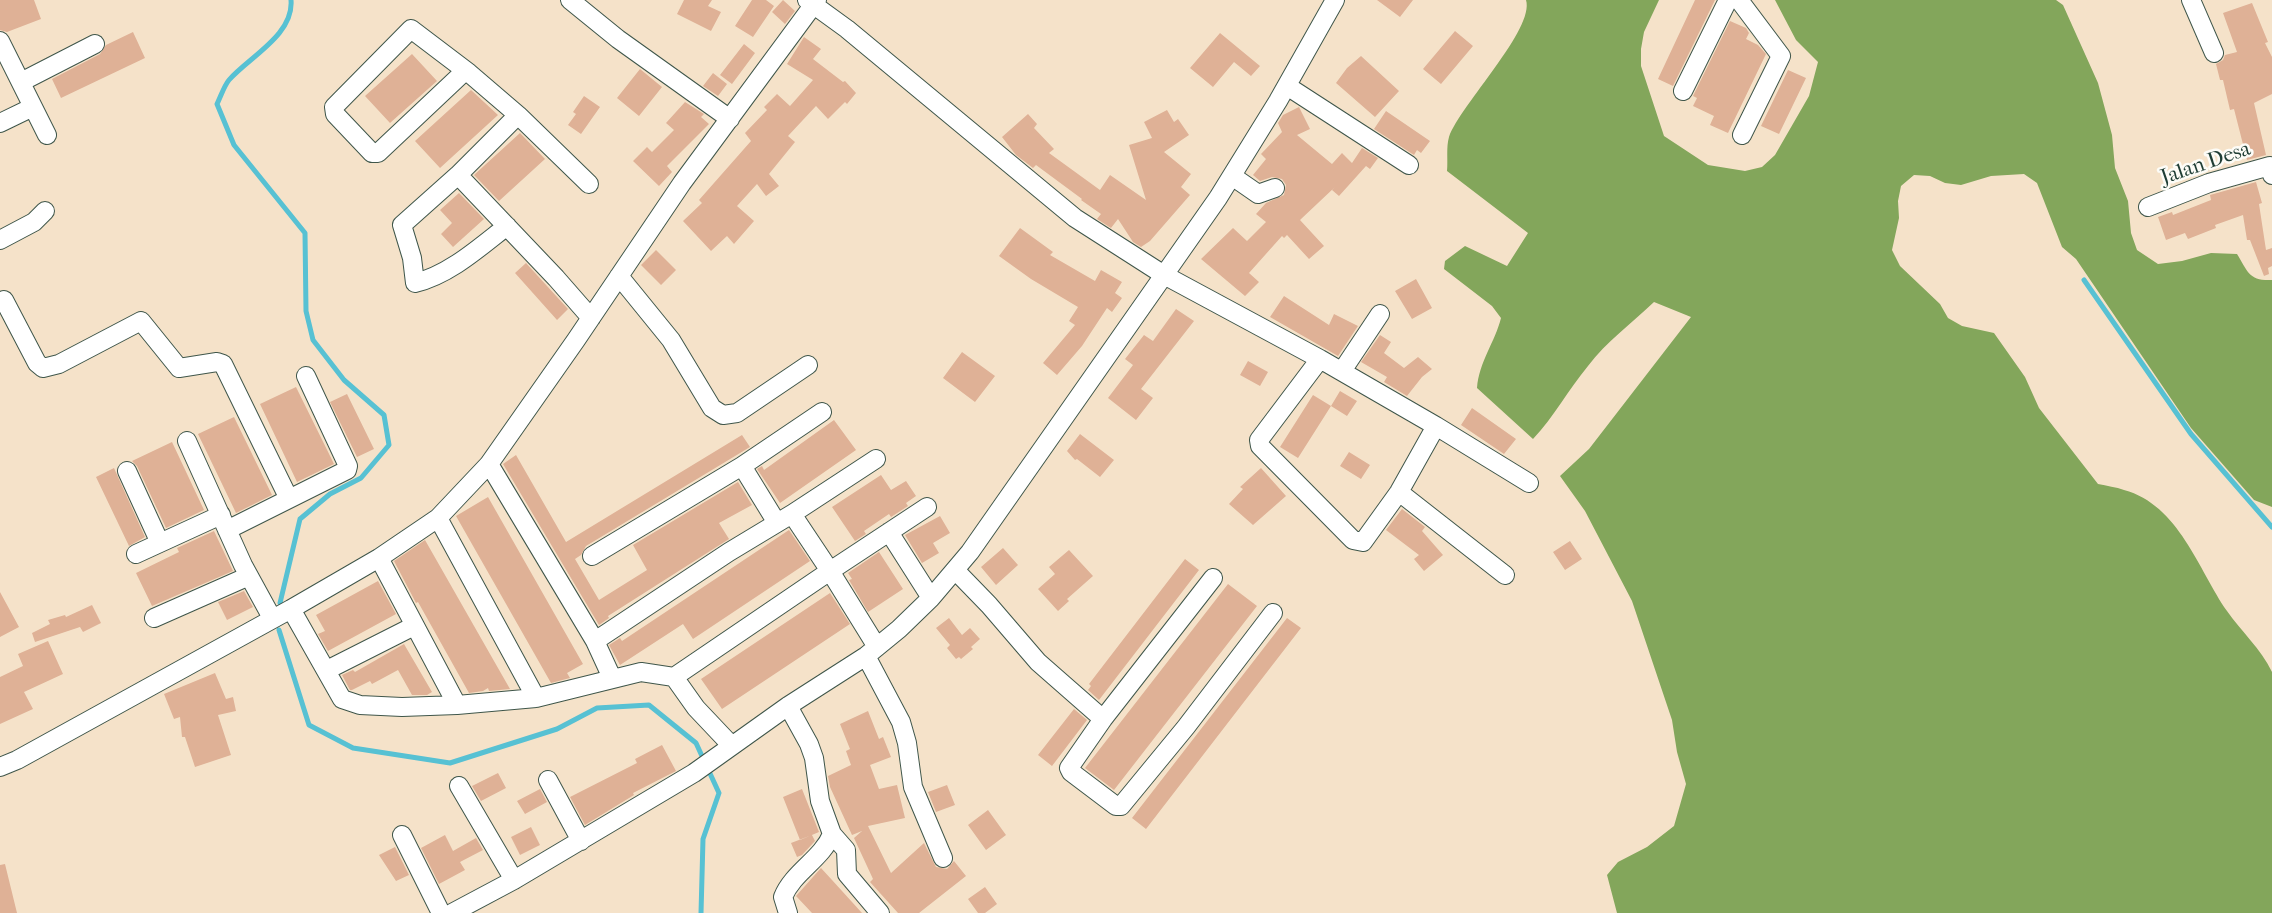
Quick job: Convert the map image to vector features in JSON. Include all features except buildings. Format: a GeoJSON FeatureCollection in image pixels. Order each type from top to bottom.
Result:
{"type":"FeatureCollection","features":[{"type":"Feature","properties":{"kind":"street"},"geometry":{"type":"LineString","coordinates":[[570,0],[618,39],[730,118]]}},
{"type":"Feature","properties":{"kind":"street"},"geometry":{"type":"LineString","coordinates":[[452,913],[514,880],[694,773],[788,706],[872,651],[931,598],[956,571],[1232,176],[1335,0]]}},
{"type":"Feature","properties":{"kind":"street"},"geometry":{"type":"LineString","coordinates":[[1683,91],[1737,0],[1781,56],[1742,135]]}},
{"type":"Feature","properties":{"kind":"street"},"geometry":{"type":"LineString","coordinates":[[2191,0],[2214,53]]}},
{"type":"Feature","properties":{"kind":"street"},"geometry":{"type":"LineString","coordinates":[[0,767],[291,609],[379,558],[438,518],[489,464],[682,183],[813,2],[1075,218],[1164,275],[1342,371],[1529,483]]}},
{"type":"Feature","properties":{"kind":"street"},"geometry":{"type":"LineString","coordinates":[[465,71],[378,153],[372,153],[333,110],[411,29],[465,71],[518,115],[589,184]]}},
{"type":"Feature","properties":{"kind":"street"},"geometry":{"type":"LineString","coordinates":[[0,41],[47,135]]}},
{"type":"Feature","properties":{"kind":"street"},"geometry":{"type":"LineString","coordinates":[[21,82],[95,44]]}},
{"type":"Feature","properties":{"kind":"street"},"geometry":{"type":"LineString","coordinates":[[1286,86],[1409,164]]}},
{"type":"Feature","properties":{"kind":"street"},"geometry":{"type":"LineString","coordinates":[[0,123],[33,107]]}},
{"type":"Feature","properties":{"kind":"street"},"geometry":{"type":"LineString","coordinates":[[507,226],[468,257],[428,279],[414,282],[412,258],[402,225],[458,175],[518,115]]}},
{"type":"Feature","properties":{"kind":"street","name":"Jalan Desa"},"geometry":{"type":"LineString","coordinates":[[2148,207],[2209,183],[2271,168]]}},
{"type":"Feature","properties":{"kind":"street"},"geometry":{"type":"LineString","coordinates":[[458,175],[591,318]]}},
{"type":"Feature","properties":{"kind":"street"},"geometry":{"type":"LineString","coordinates":[[1232,176],[1258,194],[1275,188]]}},
{"type":"Feature","properties":{"kind":"street"},"geometry":{"type":"LineString","coordinates":[[0,240],[34,222],[46,211]]}},
{"type":"Feature","properties":{"kind":"street"},"geometry":{"type":"LineString","coordinates":[[619,276],[671,340],[712,408],[723,415],[737,413],[808,365]]}},
{"type":"Feature","properties":{"kind":"street"},"geometry":{"type":"LineString","coordinates":[[1,298],[37,363],[43,368],[59,364],[141,321],[179,368],[217,362],[223,364],[289,499]]}},
{"type":"Feature","properties":{"kind":"street"},"geometry":{"type":"LineString","coordinates":[[1342,371],[1380,314]]}},
{"type":"Feature","properties":{"kind":"street"},"geometry":{"type":"LineString","coordinates":[[1320,359],[1259,440],[1260,446],[1353,540],[1366,540],[1399,492],[1436,426]]}},
{"type":"Feature","properties":{"kind":"street"},"geometry":{"type":"LineString","coordinates":[[136,554],[160,543],[289,499],[348,468],[306,376]]}},
{"type":"Feature","properties":{"kind":"street"},"geometry":{"type":"LineString","coordinates":[[592,556],[742,466],[822,412]]}},
{"type":"Feature","properties":{"kind":"street"},"geometry":{"type":"LineString","coordinates":[[187,441],[249,576],[272,618]]}},
{"type":"Feature","properties":{"kind":"street"},"geometry":{"type":"LineString","coordinates":[[595,641],[876,458]]}},
{"type":"Feature","properties":{"kind":"street"},"geometry":{"type":"LineString","coordinates":[[489,464],[595,641],[612,678]]}},
{"type":"Feature","properties":{"kind":"street"},"geometry":{"type":"LineString","coordinates":[[742,466],[830,571],[872,651],[901,722],[913,787],[943,858]]}},
{"type":"Feature","properties":{"kind":"street"},"geometry":{"type":"LineString","coordinates":[[127,471],[160,543]]}},
{"type":"Feature","properties":{"kind":"street"},"geometry":{"type":"LineString","coordinates":[[1399,492],[1505,575]]}},
{"type":"Feature","properties":{"kind":"street"},"geometry":{"type":"LineString","coordinates":[[291,609],[342,699],[360,705],[457,705],[536,698],[641,673],[674,677],[927,507]]}},
{"type":"Feature","properties":{"kind":"street"},"geometry":{"type":"LineString","coordinates":[[438,518],[536,698]]}},
{"type":"Feature","properties":{"kind":"street"},"geometry":{"type":"LineString","coordinates":[[889,532],[931,598]]}},
{"type":"Feature","properties":{"kind":"street"},"geometry":{"type":"LineString","coordinates":[[379,558],[457,705]]}},
{"type":"Feature","properties":{"kind":"street"},"geometry":{"type":"LineString","coordinates":[[956,571],[1038,662],[1103,719]]}},
{"type":"Feature","properties":{"kind":"street"},"geometry":{"type":"LineString","coordinates":[[153,618],[249,576]]}},
{"type":"Feature","properties":{"kind":"street"},"geometry":{"type":"LineString","coordinates":[[1213,578],[1103,719],[1069,768],[1116,806],[1121,806],[1186,727],[1273,613]]}},
{"type":"Feature","properties":{"kind":"street"},"geometry":{"type":"LineString","coordinates":[[327,670],[414,626]]}},
{"type":"Feature","properties":{"kind":"street"},"geometry":{"type":"LineString","coordinates":[[674,677],[724,751]]}},
{"type":"Feature","properties":{"kind":"street"},"geometry":{"type":"LineString","coordinates":[[788,706],[814,758],[820,801],[830,839],[829,855],[880,913]]}},
{"type":"Feature","properties":{"kind":"street"},"geometry":{"type":"LineString","coordinates":[[548,780],[581,841]]}},
{"type":"Feature","properties":{"kind":"street"},"geometry":{"type":"LineString","coordinates":[[460,786],[514,880]]}},
{"type":"Feature","properties":{"kind":"street"},"geometry":{"type":"LineString","coordinates":[[402,835],[441,913]]}},
{"type":"Feature","properties":{"kind":"street"},"geometry":{"type":"LineString","coordinates":[[788,913],[783,897],[787,886],[830,839]]}},
{"type":"Feature","properties":{"kind":"green space"},"geometry":{"type":"Polygon","coordinates":[[[1526,0],[1659,0],[1644,32],[1641,66],[1664,136],[1708,165],[1745,171],[1762,167],[1775,155],[1809,96],[1818,62],[1796,40],[1775,0],[2056,0],[2063,5],[2098,83],[2112,135],[2115,168],[2128,201],[2131,233],[2137,250],[2158,264],[2211,253],[2237,254],[2254,277],[2272,280],[2272,507],[2254,500],[2191,428],[2076,259],[2062,247],[2037,183],[2024,174],[1991,176],[1961,185],[1945,183],[1930,176],[1914,175],[1901,186],[1899,218],[1892,250],[1900,266],[1940,304],[1948,318],[1962,326],[1994,333],[2025,377],[2039,408],[2098,484],[2143,498],[2159,509],[2173,524],[2227,611],[2257,648],[2272,672],[2272,913],[1617,913],[1607,875],[1618,862],[1647,847],[1674,826],[1686,784],[1672,720],[1632,601],[1585,511],[1560,476],[1589,449],[1691,317],[1654,302],[1595,357],[1533,439],[1477,388],[1481,369],[1501,318],[1492,306],[1444,269],[1445,261],[1465,246],[1507,266],[1528,233],[1447,171],[1449,137],[1467,106],[1509,47],[1526,13],[1526,0]]]}},
{"type":"Feature","properties":{"kind":"waterway"},"geometry":{"type":"LineString","coordinates":[[280,603],[300,519],[330,494],[361,478],[389,445],[384,415],[344,380],[313,340],[306,311],[305,233],[234,145],[217,104],[229,80],[278,35],[290,13],[291,0]]}},
{"type":"Feature","properties":{"kind":"waterway"},"geometry":{"type":"LineString","coordinates":[[2084,280],[2191,434],[2272,527]]}},
{"type":"Feature","properties":{"kind":"waterway"},"geometry":{"type":"LineString","coordinates":[[279,630],[309,725],[353,748],[450,763],[557,729],[597,708],[649,705],[696,743],[719,793],[703,839],[701,913]]}}]}
